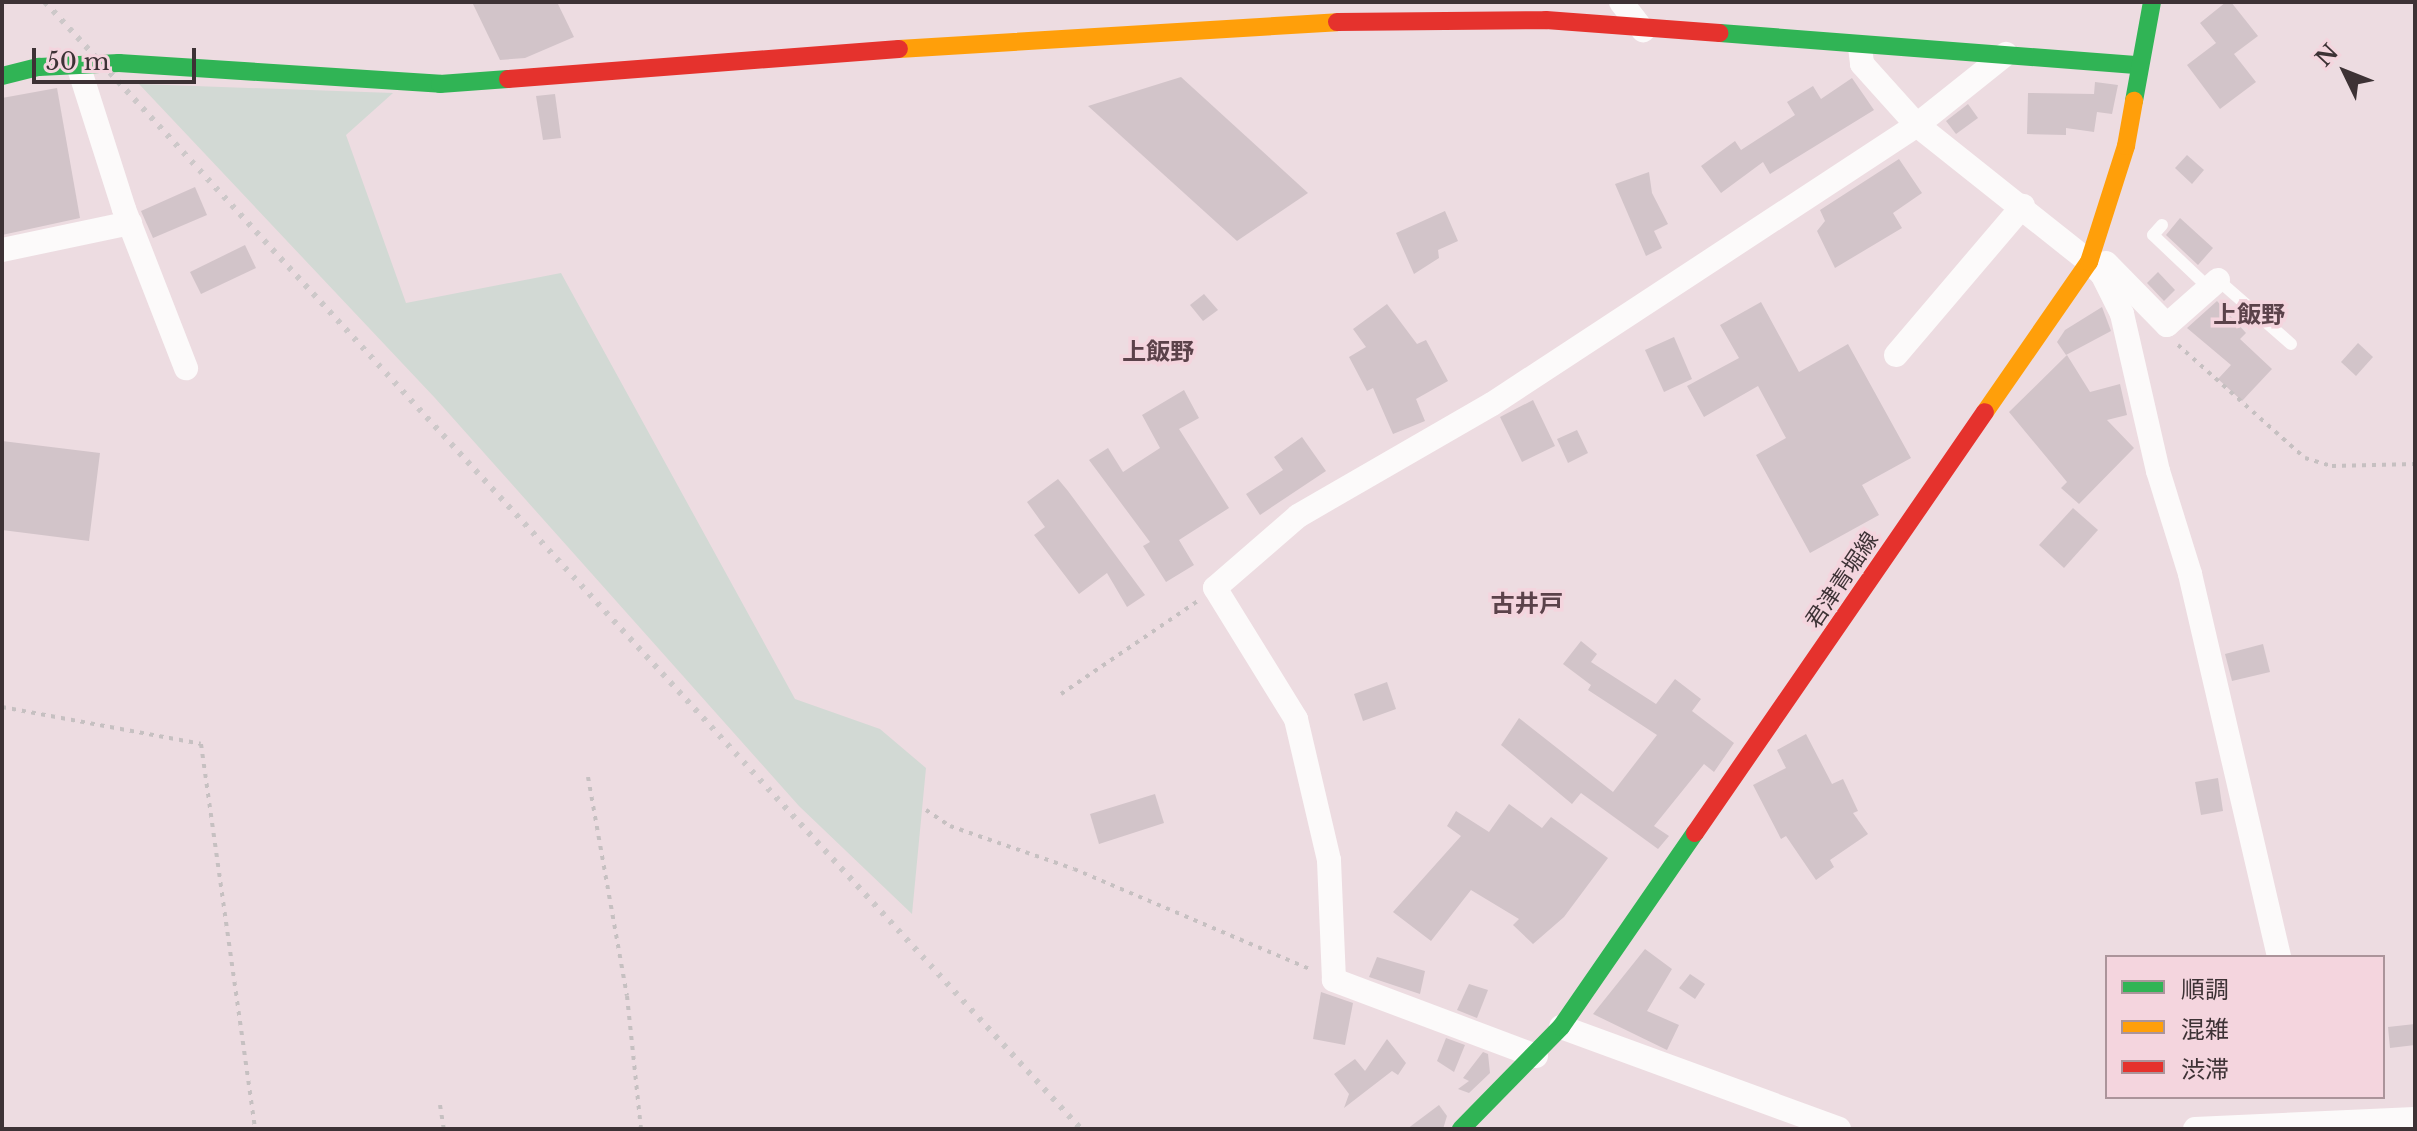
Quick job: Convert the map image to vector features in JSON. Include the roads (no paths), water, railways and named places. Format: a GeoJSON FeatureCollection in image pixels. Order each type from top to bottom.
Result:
{"type":"FeatureCollection","features":[{"type":"Feature","properties":{"kind":"street"},"geometry":{"type":"LineString","coordinates":[[1505,2],[1546,20]]}},
{"type":"Feature","properties":{"kind":"street"},"geometry":{"type":"LineString","coordinates":[[1621,2],[1643,30]]}},
{"type":"Feature","properties":{"kind":"street","name":"君津青堀線"},"geometry":{"type":"LineString","coordinates":[[1461,1129],[1536,1056],[1561,1027],[2092,256],[2126,146],[2152,2]]}},
{"type":"Feature","properties":{"kind":"street"},"geometry":{"type":"LineString","coordinates":[[2,76],[39,67],[79,68],[119,63],[440,84],[1303,22],[1546,20],[1860,47],[2006,54],[2139,65]]}},
{"type":"Feature","properties":{"kind":"street"},"geometry":{"type":"LineString","coordinates":[[1860,47],[1862,64],[1917,125],[2092,256],[2160,324],[2175,324],[2213,284]]}},
{"type":"Feature","properties":{"kind":"street"},"geometry":{"type":"LineString","coordinates":[[1536,1056],[1334,980],[1329,860],[1296,719],[1215,588],[1298,516],[1492,404],[1917,125],[2006,54]]}},
{"type":"Feature","properties":{"kind":"street"},"geometry":{"type":"LineString","coordinates":[[79,68],[130,223],[186,368]]}},
{"type":"Feature","properties":{"kind":"street"},"geometry":{"type":"LineString","coordinates":[[1896,355],[2023,206]]}},
{"type":"Feature","properties":{"kind":"street"},"geometry":{"type":"LineString","coordinates":[[2,250],[130,223]]}},
{"type":"Feature","properties":{"kind":"street"},"geometry":{"type":"LineString","coordinates":[[2092,256],[2122,314],[2158,471],[2190,574],[2279,955]]}},
{"type":"Feature","properties":{"kind":"street"},"geometry":{"type":"LineString","coordinates":[[1561,1027],[1839,1129]]}},
{"type":"Feature","properties":{"kind":"street"},"geometry":{"type":"LineString","coordinates":[[2317,1099],[2324,1125]]}},
{"type":"Feature","properties":{"kind":"street"},"geometry":{"type":"LineString","coordinates":[[2195,1129],[2415,1119]]}},
{"type":"Feature","properties":{"kind":"lane"},"geometry":{"type":"LineString","coordinates":[[2162,225],[2153,235],[2291,344]]}},
{"type":"Feature","properties":{"kind":"railway"},"geometry":{"type":"LineString","coordinates":[[45,2],[1081,1129]]}},
{"type":"Feature","properties":{"kind":"district","name":"上飯野"},"geometry":{"type":"Point","coordinates":[2249,315]}},
{"type":"Feature","properties":{"kind":"district","name":"上飯野"},"geometry":{"type":"Point","coordinates":[1158,352]}},
{"type":"Feature","properties":{"kind":"district","name":"古井戸"},"geometry":{"type":"Point","coordinates":[1527,604]}}]}
